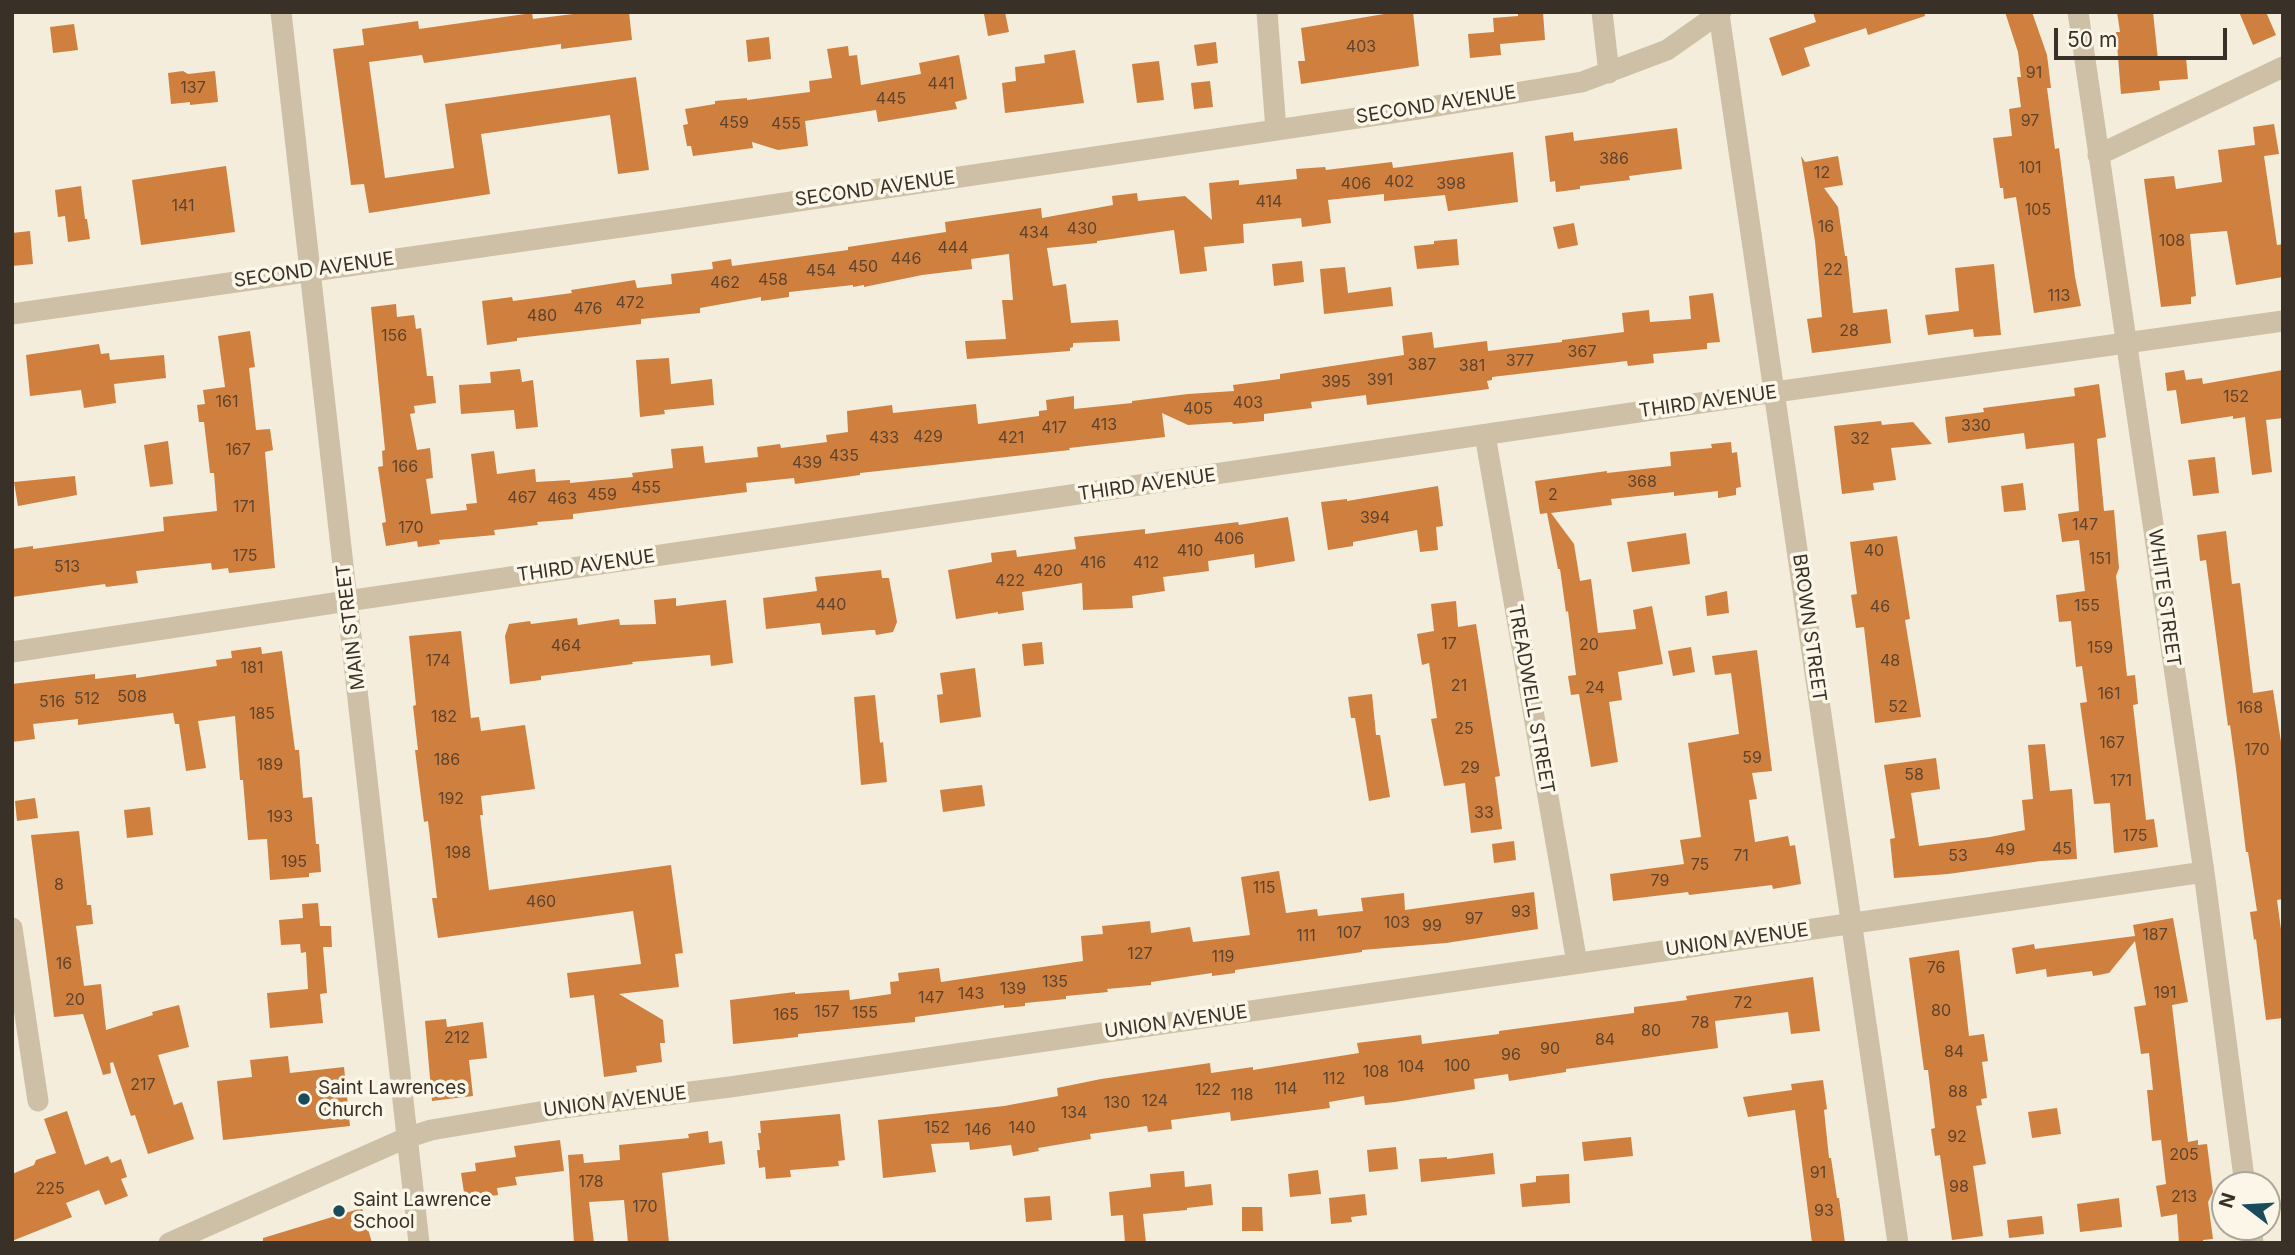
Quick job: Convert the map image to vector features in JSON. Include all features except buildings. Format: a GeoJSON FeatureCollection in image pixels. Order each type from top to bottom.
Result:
{"type":"FeatureCollection","features":[{"type":"Feature","properties":{"kind":"street","name":"MAIN STREET"},"geometry":{"type":"LineString","coordinates":[[281,12],[308,272],[328,423],[419,1243]]}},
{"type":"Feature","properties":{"kind":"street"},"geometry":{"type":"LineString","coordinates":[[1267,12],[1276,130]]}},
{"type":"Feature","properties":{"kind":"street"},"geometry":{"type":"LineString","coordinates":[[1602,12],[1609,73]]}},
{"type":"Feature","properties":{"kind":"street","name":"WHITE STREET"},"geometry":{"type":"LineString","coordinates":[[2078,12],[2204,872],[2243,1171]]}},
{"type":"Feature","properties":{"kind":"street","name":"SECOND AVENUE"},"geometry":{"type":"LineString","coordinates":[[12,314],[677,219],[1582,82],[1667,50],[1720,13]]}},
{"type":"Feature","properties":{"kind":"street","name":"BROWN STREET"},"geometry":{"type":"LineString","coordinates":[[1720,13],[1898,1243]]}},
{"type":"Feature","properties":{"kind":"street"},"geometry":{"type":"LineString","coordinates":[[2098,155],[2283,67]]}},
{"type":"Feature","properties":{"kind":"street","name":"THIRD AVENUE"},"geometry":{"type":"LineString","coordinates":[[12,652],[1775,392],[2283,321]]}},
{"type":"Feature","properties":{"kind":"street","name":"TREADWELL STREET"},"geometry":{"type":"LineString","coordinates":[[1485,435],[1577,963]]}},
{"type":"Feature","properties":{"kind":"street","name":"UNION AVENUE"},"geometry":{"type":"LineString","coordinates":[[169,1243],[431,1129],[2204,872]]}},
{"type":"Feature","properties":{"kind":"street"},"geometry":{"type":"LineString","coordinates":[[12,928],[38,1101]]}},
{"type":"Feature","properties":{"kind":"place","name":"Saint Lawrences Church"},"geometry":{"type":"Point","coordinates":[304,1099]}},
{"type":"Feature","properties":{"kind":"place","name":"Saint Lawrence School"},"geometry":{"type":"Point","coordinates":[339,1211]}}]}
